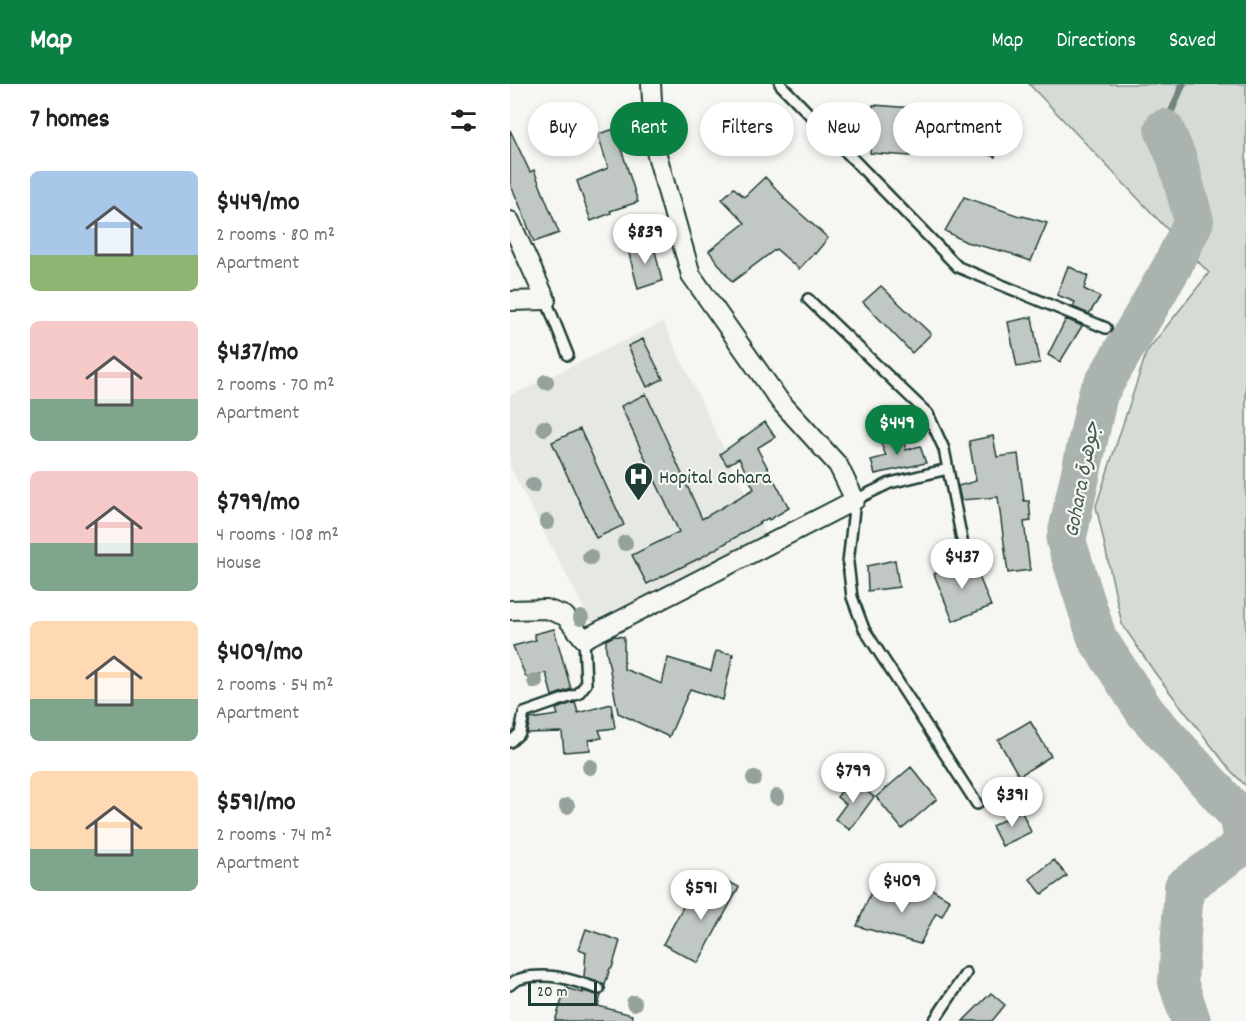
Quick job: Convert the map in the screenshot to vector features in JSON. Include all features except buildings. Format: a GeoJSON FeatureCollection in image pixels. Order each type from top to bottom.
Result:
{"type":"FeatureCollection","features":[{"type":"Feature","properties":{"kind":"street"},"geometry":{"type":"LineString","coordinates":[[510,610],[546,609],[565,616],[584,639],[855,500],[838,465],[779,400],[691,275],[655,148],[651,84]]}},
{"type":"Feature","properties":{"kind":"street"},"geometry":{"type":"LineString","coordinates":[[510,221],[546,300],[510,301]]}},
{"type":"Feature","properties":{"kind":"lane"},"geometry":{"type":"LineString","coordinates":[[780,84],[958,267],[1106,328]]}},
{"type":"Feature","properties":{"kind":"lane"},"geometry":{"type":"LineString","coordinates":[[808,299],[928,414],[944,449],[963,545]]}},
{"type":"Feature","properties":{"kind":"lane"},"geometry":{"type":"LineString","coordinates":[[546,300],[568,355]]}},
{"type":"Feature","properties":{"kind":"lane"},"geometry":{"type":"LineString","coordinates":[[948,469],[890,483],[855,500],[848,563],[852,597],[864,629],[977,804]]}},
{"type":"Feature","properties":{"kind":"lane"},"geometry":{"type":"LineString","coordinates":[[510,742],[520,733],[524,713],[578,694],[586,684],[584,639]]}},
{"type":"Feature","properties":{"kind":"lane"},"geometry":{"type":"LineString","coordinates":[[934,1021],[966,973]]}},
{"type":"Feature","properties":{"kind":"lane"},"geometry":{"type":"LineString","coordinates":[[510,985],[513,981],[523,977],[557,977],[599,989]]}},
{"type":"Feature","properties":{"kind":"shaded area"},"geometry":{"type":"Polygon","coordinates":[[[1029,84],[1246,84],[1246,786],[1231,771],[1155,673],[1122,624],[1096,506],[1147,351],[1209,273],[1029,84]]]}},
{"type":"Feature","properties":{"kind":"shaded area","name":"Hopital Gohara"},"geometry":{"type":"Polygon","coordinates":[[[663,322],[765,535],[592,624],[510,467],[510,396],[663,322]]]}},
{"type":"Feature","properties":{"kind":"waterway"},"geometry":{"type":"LineString","coordinates":[[1164,129],[1183,84]]}},
{"type":"Feature","properties":{"kind":"waterway","name":"Gohara جوهرة"},"geometry":{"type":"LineString","coordinates":[[1164,129],[1177,159],[1194,221],[1172,267],[1098,394],[1066,541],[1097,638],[1146,713],[1239,816],[1245,844],[1184,887],[1178,982],[1191,1021]]}},
{"type":"Feature","properties":{"kind":"place","name":"Hopital Gohara"},"geometry":{"type":"Point","coordinates":[638,502]}}]}
